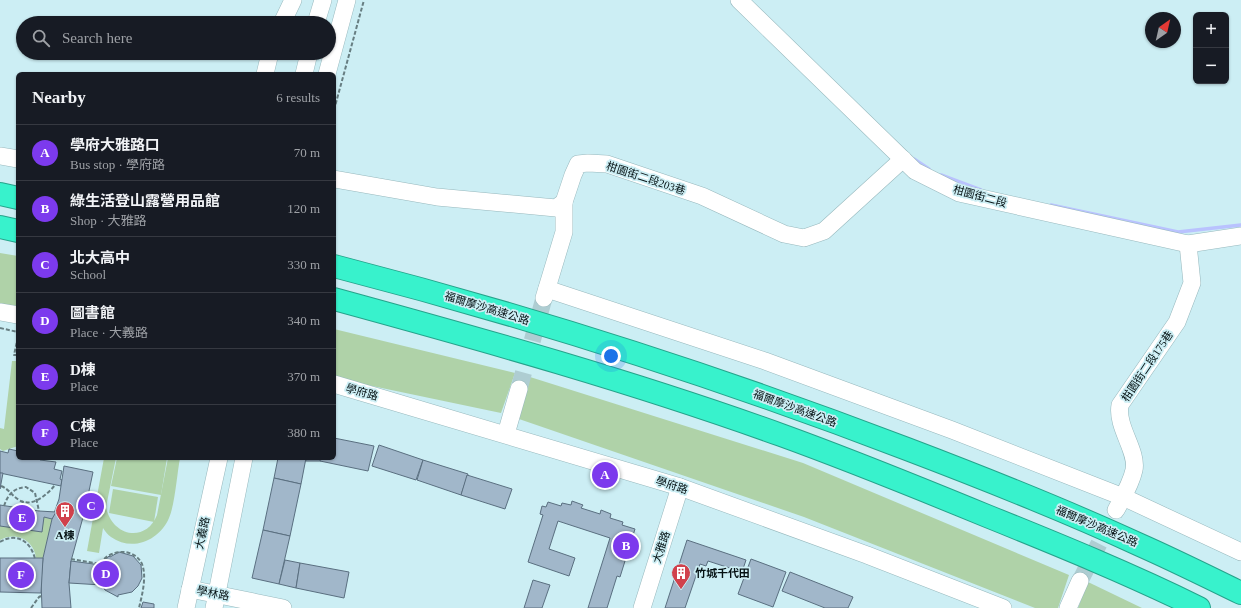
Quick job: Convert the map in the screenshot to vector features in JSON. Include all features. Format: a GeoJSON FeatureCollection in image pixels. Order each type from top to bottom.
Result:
{"type":"FeatureCollection","features":[{"type":"Feature","properties":{"kind":"highway"},"geometry":{"type":"LineString","coordinates":[[0,194],[16,198]]}},
{"type":"Feature","properties":{"kind":"highway"},"geometry":{"type":"LineString","coordinates":[[0,228],[16,231]]}},
{"type":"Feature","properties":{"kind":"highway","name":"福爾摩沙高速公路"},"geometry":{"type":"LineString","coordinates":[[336,267],[455,298],[629,351],[795,406],[1016,491],[1141,545],[1241,593]]}},
{"type":"Feature","properties":{"kind":"highway"},"geometry":{"type":"LineString","coordinates":[[336,300],[443,329],[628,384],[779,434],[876,471],[1140,579],[1199,608]]}},
{"type":"Feature","properties":{"kind":"street"},"geometry":{"type":"LineString","coordinates":[[285,16],[292,0]]}},
{"type":"Feature","properties":{"kind":"street"},"geometry":{"type":"LineString","coordinates":[[318,16],[323,0]]}},
{"type":"Feature","properties":{"kind":"street"},"geometry":{"type":"LineString","coordinates":[[336,41],[347,0]]}},
{"type":"Feature","properties":{"kind":"street","name":"柑園街二段"},"geometry":{"type":"LineString","coordinates":[[739,0],[915,171],[959,193],[1188,244],[1241,236]]}},
{"type":"Feature","properties":{"kind":"street"},"geometry":{"type":"LineString","coordinates":[[266,72],[269,60]]}},
{"type":"Feature","properties":{"kind":"street"},"geometry":{"type":"LineString","coordinates":[[304,72],[307,60]]}},
{"type":"Feature","properties":{"kind":"street"},"geometry":{"type":"LineString","coordinates":[[328,72],[331,60]]}},
{"type":"Feature","properties":{"kind":"street"},"geometry":{"type":"LineString","coordinates":[[0,156],[16,159]]}},
{"type":"Feature","properties":{"kind":"street","name":"柑園街二段203巷"},"geometry":{"type":"LineString","coordinates":[[564,202],[572,175],[578,164],[588,162],[607,164],[702,196],[784,234],[804,238],[824,231],[903,159]]}},
{"type":"Feature","properties":{"kind":"street"},"geometry":{"type":"LineString","coordinates":[[336,179],[437,197],[556,208],[564,202]]}},
{"type":"Feature","properties":{"kind":"street"},"geometry":{"type":"LineString","coordinates":[[564,202],[564,232],[546,294],[772,363],[952,430],[1120,504],[1238,548]]}},
{"type":"Feature","properties":{"kind":"street","name":"柑園街二段175巷"},"geometry":{"type":"LineString","coordinates":[[1120,504],[1135,469],[1131,451],[1119,415],[1120,405],[1177,322],[1192,283],[1188,244]]}},
{"type":"Feature","properties":{"kind":"street"},"geometry":{"type":"LineString","coordinates":[[0,312],[16,315]]}},
{"type":"Feature","properties":{"kind":"street","name":"學府路"},"geometry":{"type":"LineString","coordinates":[[336,385],[680,486],[867,555],[1003,608]]}},
{"type":"Feature","properties":{"kind":"street"},"geometry":{"type":"LineString","coordinates":[[506,434],[518,389]]}},
{"type":"Feature","properties":{"kind":"street","name":"大義路"},"geometry":{"type":"LineString","coordinates":[[186,608],[219,460]]}},
{"type":"Feature","properties":{"kind":"street"},"geometry":{"type":"LineString","coordinates":[[215,601],[244,460]]}},
{"type":"Feature","properties":{"kind":"street","name":"大雅路"},"geometry":{"type":"LineString","coordinates":[[642,608],[680,486]]}},
{"type":"Feature","properties":{"kind":"street"},"geometry":{"type":"LineString","coordinates":[[1068,608],[1080,581]]}},
{"type":"Feature","properties":{"kind":"street","name":"學林路"},"geometry":{"type":"LineString","coordinates":[[190,589],[215,601],[283,608]]}},
{"type":"Feature","properties":{"kind":"path"},"geometry":{"type":"LineString","coordinates":[[336,103],[364,0]]}},
{"type":"Feature","properties":{"kind":"path"},"geometry":{"type":"LineString","coordinates":[[0,328],[16,332]]}},
{"type":"Feature","properties":{"kind":"path"},"geometry":{"type":"LineString","coordinates":[[16,346],[14,355],[16,355]]}},
{"type":"Feature","properties":{"kind":"path"},"geometry":{"type":"LineString","coordinates":[[1,486],[8,489],[23,501],[28,502],[38,500],[49,492],[55,485]]}},
{"type":"Feature","properties":{"kind":"path"},"geometry":{"type":"LineString","coordinates":[[4,506],[11,492],[20,487],[26,487],[32,490],[38,500],[39,511]]}},
{"type":"Feature","properties":{"kind":"path"},"geometry":{"type":"LineString","coordinates":[[20,508],[23,501]]}},
{"type":"Feature","properties":{"kind":"path"},"geometry":{"type":"LineString","coordinates":[[0,542],[8,538],[20,538],[31,548],[35,558]]}},
{"type":"Feature","properties":{"kind":"path"},"geometry":{"type":"LineString","coordinates":[[71,559],[100,564],[103,558],[118,552],[125,552],[135,556],[141,563],[144,573],[138,608]]}},
{"type":"Feature","properties":{"kind":"path"},"geometry":{"type":"LineString","coordinates":[[31,608],[39,597],[42,596]]}},
{"type":"Feature","properties":{"kind":"green space"},"geometry":{"type":"Polygon","coordinates":[[[0,253],[16,256],[16,315],[0,312],[0,253]]]}},
{"type":"Feature","properties":{"kind":"green space"},"geometry":{"type":"Polygon","coordinates":[[[336,329],[515,373],[501,413],[336,378],[336,329]]]}},
{"type":"Feature","properties":{"kind":"green space"},"geometry":{"type":"Polygon","coordinates":[[[12,361],[16,361],[16,447],[3,451],[0,449],[0,428],[4,429],[12,361]]]}},
{"type":"Feature","properties":{"kind":"green space"},"geometry":{"type":"Polygon","coordinates":[[[530,377],[803,463],[1069,575],[1058,608],[1035,608],[804,517],[519,419],[530,377]]]}},
{"type":"Feature","properties":{"kind":"green space"},"geometry":{"type":"Polygon","coordinates":[[[104,460],[116,460],[106,507],[109,517],[115,525],[122,530],[130,533],[138,533],[145,530],[152,524],[157,515],[168,460],[180,460],[173,505],[169,518],[159,533],[144,542],[128,544],[110,536],[103,528],[99,553],[87,551],[104,460]]]}},
{"type":"Feature","properties":{"kind":"green space"},"geometry":{"type":"Polygon","coordinates":[[[117,460],[167,460],[161,495],[111,486],[117,460]]]}},
{"type":"Feature","properties":{"kind":"green space"},"geometry":{"type":"Polygon","coordinates":[[[113,489],[158,497],[154,522],[109,513],[113,489]]]}},
{"type":"Feature","properties":{"kind":"green space"},"geometry":{"type":"Polygon","coordinates":[[[44,517],[52,519],[43,558],[36,558],[32,546],[23,539],[12,536],[0,540],[0,526],[44,517]]]}},
{"type":"Feature","properties":{"kind":"green space"},"geometry":{"type":"Polygon","coordinates":[[[1088,582],[1142,608],[1078,608],[1088,582]]]}},
{"type":"Feature","properties":{"kind":"building"},"geometry":{"type":"Polygon","coordinates":[[[336,438],[374,446],[368,471],[320,461],[336,460],[336,438]]]}},
{"type":"Feature","properties":{"kind":"building"},"geometry":{"type":"Polygon","coordinates":[[[379,445],[423,460],[416,480],[372,466],[379,445]]]}},
{"type":"Feature","properties":{"kind":"building"},"geometry":{"type":"Polygon","coordinates":[[[9,449],[16,451],[16,460],[56,462],[54,469],[62,471],[60,479],[62,480],[61,486],[0,473],[0,451],[8,453],[9,449]]]}},
{"type":"Feature","properties":{"kind":"building"},"geometry":{"type":"Polygon","coordinates":[[[278,460],[306,460],[301,484],[274,478],[278,460]]]}},
{"type":"Feature","properties":{"kind":"building"},"geometry":{"type":"Polygon","coordinates":[[[306,460],[320,460],[320,461],[306,460]]]}},
{"type":"Feature","properties":{"kind":"building"},"geometry":{"type":"Polygon","coordinates":[[[423,460],[468,474],[461,495],[417,480],[423,460]]]}},
{"type":"Feature","properties":{"kind":"building","name":"A棟"},"geometry":{"type":"Polygon","coordinates":[[[64,466],[93,472],[85,510],[71,561],[69,583],[71,608],[42,608],[41,581],[43,558],[52,519],[59,499],[64,466]]]}},
{"type":"Feature","properties":{"kind":"building"},"geometry":{"type":"Polygon","coordinates":[[[0,473],[3,473],[0,489],[0,473]]]}},
{"type":"Feature","properties":{"kind":"building"},"geometry":{"type":"Polygon","coordinates":[[[467,475],[512,489],[505,509],[461,495],[467,475]]]}},
{"type":"Feature","properties":{"kind":"building"},"geometry":{"type":"Polygon","coordinates":[[[274,478],[301,484],[290,536],[263,530],[274,478]]]}},
{"type":"Feature","properties":{"kind":"building"},"geometry":{"type":"Polygon","coordinates":[[[572,501],[583,505],[581,508],[600,514],[601,510],[611,514],[610,518],[623,522],[622,525],[635,529],[620,577],[617,576],[607,608],[588,608],[610,538],[558,521],[549,549],[575,558],[569,576],[528,562],[543,515],[540,514],[542,506],[546,507],[548,502],[561,506],[562,503],[571,505],[572,501]]]}},
{"type":"Feature","properties":{"kind":"building"},"geometry":{"type":"Polygon","coordinates":[[[0,505],[56,512],[52,519],[44,517],[42,532],[0,526],[0,505]]]}},
{"type":"Feature","properties":{"kind":"building"},"geometry":{"type":"Polygon","coordinates":[[[263,530],[290,536],[279,584],[252,578],[263,530]]]}},
{"type":"Feature","properties":{"kind":"building","name":"竹城千代田"},"geometry":{"type":"Polygon","coordinates":[[[687,540],[746,560],[742,572],[708,561],[706,566],[700,564],[685,608],[665,608],[687,540]]]}},
{"type":"Feature","properties":{"kind":"building"},"geometry":{"type":"Polygon","coordinates":[[[119,552],[133,556],[141,565],[142,578],[138,586],[132,592],[118,595],[118,597],[105,590],[102,585],[69,583],[71,561],[101,565],[109,556],[110,557],[119,552]]]}},
{"type":"Feature","properties":{"kind":"building"},"geometry":{"type":"Polygon","coordinates":[[[0,558],[43,558],[41,593],[0,592],[0,558]]]}},
{"type":"Feature","properties":{"kind":"building","name":"竹城千代田"},"geometry":{"type":"Polygon","coordinates":[[[751,559],[786,572],[773,607],[738,594],[751,559]]]}},
{"type":"Feature","properties":{"kind":"building"},"geometry":{"type":"Polygon","coordinates":[[[285,560],[300,563],[296,588],[279,584],[285,560]]]}},
{"type":"Feature","properties":{"kind":"building"},"geometry":{"type":"Polygon","coordinates":[[[300,563],[349,572],[344,598],[296,588],[300,563]]]}},
{"type":"Feature","properties":{"kind":"building"},"geometry":{"type":"Polygon","coordinates":[[[790,572],[853,597],[848,608],[825,608],[782,591],[790,572]]]}},
{"type":"Feature","properties":{"kind":"building"},"geometry":{"type":"Polygon","coordinates":[[[533,580],[550,585],[542,608],[524,608],[533,580]]]}},
{"type":"Feature","properties":{"kind":"building"},"geometry":{"type":"Polygon","coordinates":[[[143,602],[154,604],[154,608],[141,608],[143,602]]]}},
{"type":"Feature","properties":{"kind":"waterway"},"geometry":{"type":"LineString","coordinates":[[914,159],[929,169]]}},
{"type":"Feature","properties":{"kind":"waterway"},"geometry":{"type":"LineString","coordinates":[[941,175],[981,190]]}},
{"type":"Feature","properties":{"kind":"waterway"},"geometry":{"type":"LineString","coordinates":[[1051,205],[1178,232],[1241,225]]}},
{"type":"Feature","properties":{"kind":"tunnel"},"geometry":{"type":"LineString","coordinates":[[519,389],[544,298]]}},
{"type":"Feature","properties":{"kind":"tunnel"},"geometry":{"type":"LineString","coordinates":[[1080,581],[1116,510]]}},
{"type":"Feature","properties":{"kind":"place","name":"學府大雅路口"},"geometry":{"type":"Point","coordinates":[605,475]}},
{"type":"Feature","properties":{"kind":"place","name":"北大高中"},"geometry":{"type":"Point","coordinates":[91,506]}},
{"type":"Feature","properties":{"kind":"place","name":"D棟"},"geometry":{"type":"Point","coordinates":[22,518]}},
{"type":"Feature","properties":{"kind":"place","name":"A棟"},"geometry":{"type":"Point","coordinates":[65,528]}},
{"type":"Feature","properties":{"kind":"place","name":"綠生活登山露營用品館"},"geometry":{"type":"Point","coordinates":[626,546]}},
{"type":"Feature","properties":{"kind":"place","name":"圖書館"},"geometry":{"type":"Point","coordinates":[106,574]}},
{"type":"Feature","properties":{"kind":"place","name":"C棟"},"geometry":{"type":"Point","coordinates":[21,575]}},
{"type":"Feature","properties":{"kind":"place","name":"竹城千代田"},"geometry":{"type":"Point","coordinates":[681,590]}}]}
